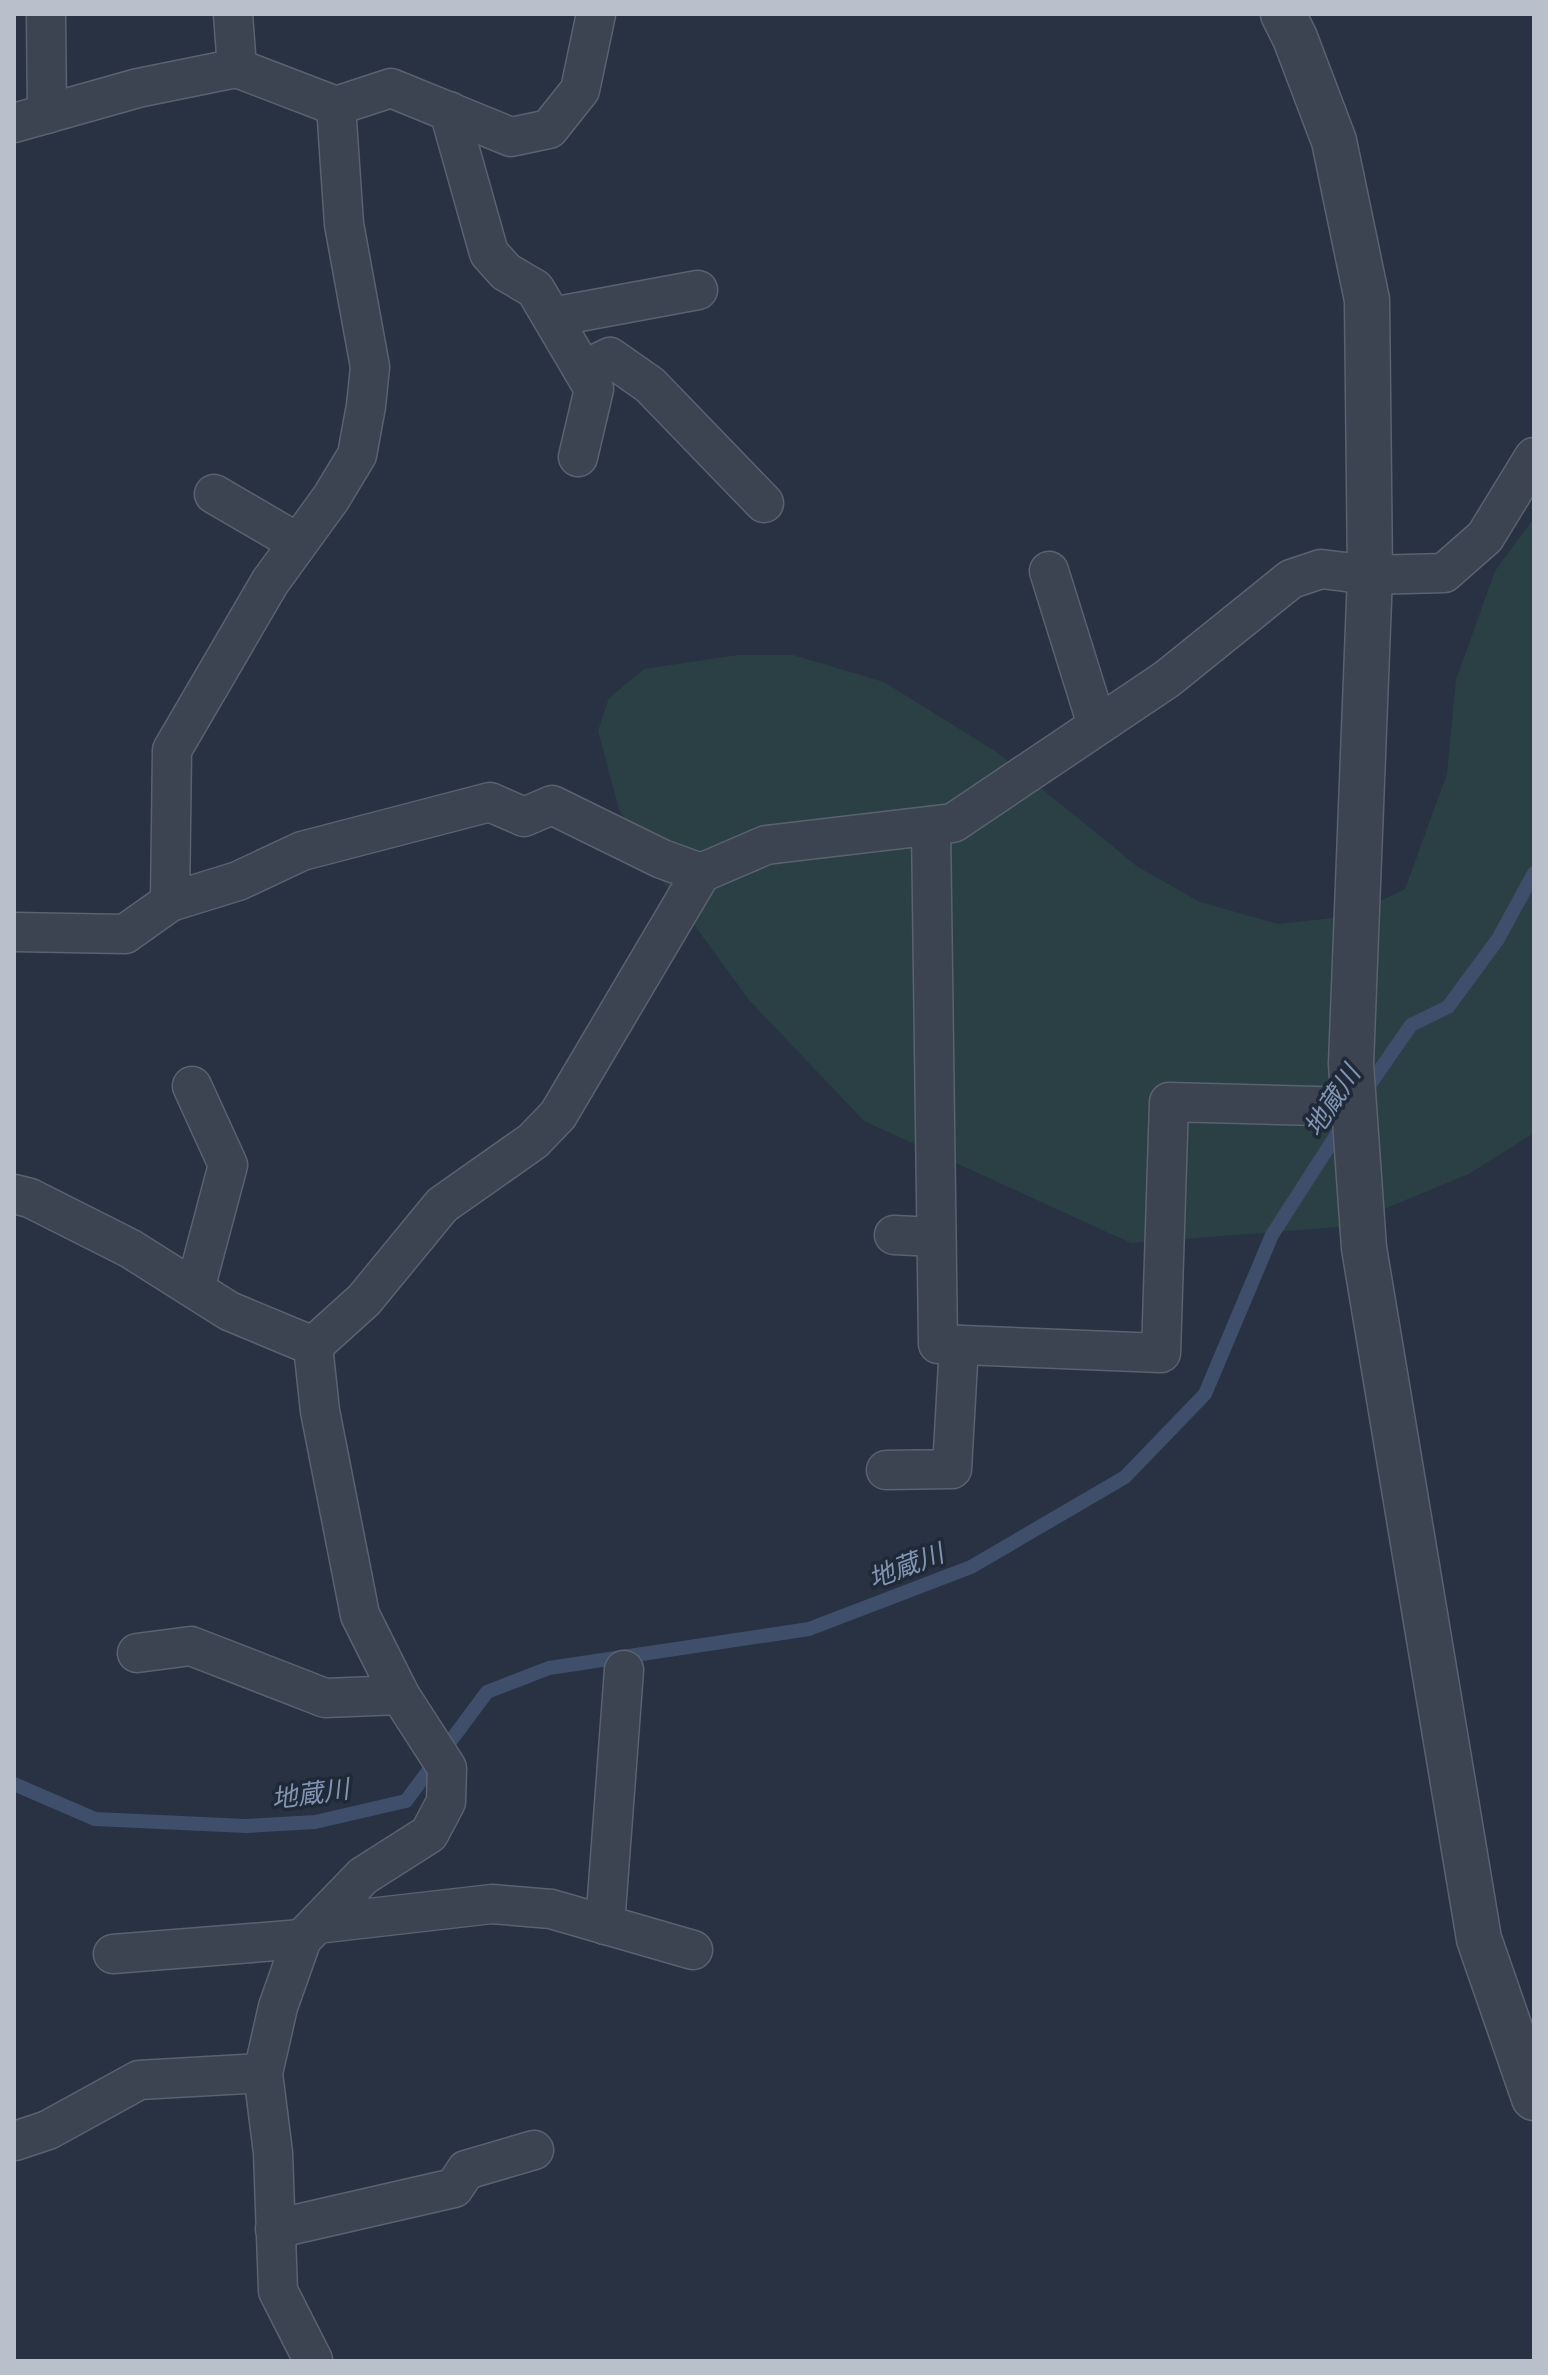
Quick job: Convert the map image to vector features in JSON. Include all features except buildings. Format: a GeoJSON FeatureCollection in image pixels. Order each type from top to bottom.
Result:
{"type":"FeatureCollection","features":[{"type":"Feature","properties":{"kind":"street"},"geometry":{"type":"LineString","coordinates":[[46,14],[31,118],[138,88],[237,68],[336,106],[391,88],[511,137],[549,129],[580,90],[596,14]]}},
{"type":"Feature","properties":{"kind":"street"},"geometry":{"type":"LineString","coordinates":[[233,14],[237,68]]}},
{"type":"Feature","properties":{"kind":"street"},"geometry":{"type":"LineString","coordinates":[[1283,14],[1334,141],[1367,300],[1370,575],[1351,1064],[1364,1248],[1479,1939],[1534,2098]]}},
{"type":"Feature","properties":{"kind":"street"},"geometry":{"type":"LineString","coordinates":[[170,902],[172,750],[270,582],[331,498],[357,455],[370,367],[344,224],[336,106]]}},
{"type":"Feature","properties":{"kind":"street"},"geometry":{"type":"LineString","coordinates":[[449,111],[489,253],[506,272],[535,289],[594,389],[578,457]]}},
{"type":"Feature","properties":{"kind":"street"},"geometry":{"type":"LineString","coordinates":[[552,317],[698,290]]}},
{"type":"Feature","properties":{"kind":"street"},"geometry":{"type":"LineString","coordinates":[[583,370],[610,357],[650,385],[764,503]]}},
{"type":"Feature","properties":{"kind":"street"},"geometry":{"type":"LineString","coordinates":[[313,1346],[364,1300],[442,1205],[533,1141],[558,1115],[701,873],[766,845],[953,823],[1167,679],[1291,579],[1321,569],[1370,575],[1444,573],[1485,537],[1534,457]]}},
{"type":"Feature","properties":{"kind":"street"},"geometry":{"type":"LineString","coordinates":[[214,494],[298,543]]}},
{"type":"Feature","properties":{"kind":"street"},"geometry":{"type":"LineString","coordinates":[[1049,571],[1097,725]]}},
{"type":"Feature","properties":{"kind":"street"},"geometry":{"type":"LineString","coordinates":[[14,932],[125,934],[170,902],[238,881],[302,851],[490,802],[524,817],[552,805],[662,859],[701,873]]}},
{"type":"Feature","properties":{"kind":"street"},"geometry":{"type":"LineString","coordinates":[[931,826],[938,1344],[1161,1353],[1169,1102],[1354,1107]]}},
{"type":"Feature","properties":{"kind":"street"},"geometry":{"type":"LineString","coordinates":[[192,1086],[228,1165],[195,1289]]}},
{"type":"Feature","properties":{"kind":"street"},"geometry":{"type":"LineString","coordinates":[[14,1194],[30,1198],[131,1249],[229,1311],[313,1346]]}},
{"type":"Feature","properties":{"kind":"street"},"geometry":{"type":"LineString","coordinates":[[894,1235],[936,1237]]}},
{"type":"Feature","properties":{"kind":"street"},"geometry":{"type":"LineString","coordinates":[[886,1470],[952,1469],[959,1345]]}},
{"type":"Feature","properties":{"kind":"street"},"geometry":{"type":"LineString","coordinates":[[313,1346],[320,1411],[360,1615],[400,1695],[447,1768],[446,1802],[429,1834],[363,1876],[309,1931],[278,2007],[263,2073],[273,2153],[278,2291],[313,2360]]}},
{"type":"Feature","properties":{"kind":"street"},"geometry":{"type":"LineString","coordinates":[[137,1653],[191,1646],[325,1698],[400,1695]]}},
{"type":"Feature","properties":{"kind":"street"},"geometry":{"type":"LineString","coordinates":[[605,1925],[624,1670]]}},
{"type":"Feature","properties":{"kind":"street"},"geometry":{"type":"LineString","coordinates":[[113,1954],[309,1931],[492,1904],[551,1909],[693,1950]]}},
{"type":"Feature","properties":{"kind":"street"},"geometry":{"type":"LineString","coordinates":[[15,2141],[48,2130],[139,2080],[263,2073]]}},
{"type":"Feature","properties":{"kind":"street"},"geometry":{"type":"LineString","coordinates":[[275,2229],[454,2188],[466,2170],[534,2150]]}},
{"type":"Feature","properties":{"kind":"green space"},"geometry":{"type":"Polygon","coordinates":[[[1534,518],[1534,1133],[1469,1174],[1340,1227],[1131,1243],[864,1121],[749,1000],[660,878],[619,809],[598,731],[609,698],[644,669],[738,655],[793,655],[884,682],[998,753],[1138,867],[1200,902],[1278,924],[1351,916],[1405,889],[1447,774],[1456,680],[1495,571],[1534,518]]]}},
{"type":"Feature","properties":{"kind":"waterway","name":"地蔵川"},"geometry":{"type":"LineString","coordinates":[[1364,1093],[1411,1025],[1448,1007],[1498,939],[1534,873]]}},
{"type":"Feature","properties":{"kind":"waterway","name":"地蔵川"},"geometry":{"type":"LineString","coordinates":[[14,1784],[95,1819],[246,1826],[315,1822],[406,1801],[487,1692],[549,1668],[809,1629],[971,1567],[1125,1477],[1205,1394],[1272,1235],[1344,1123]]}}]}
